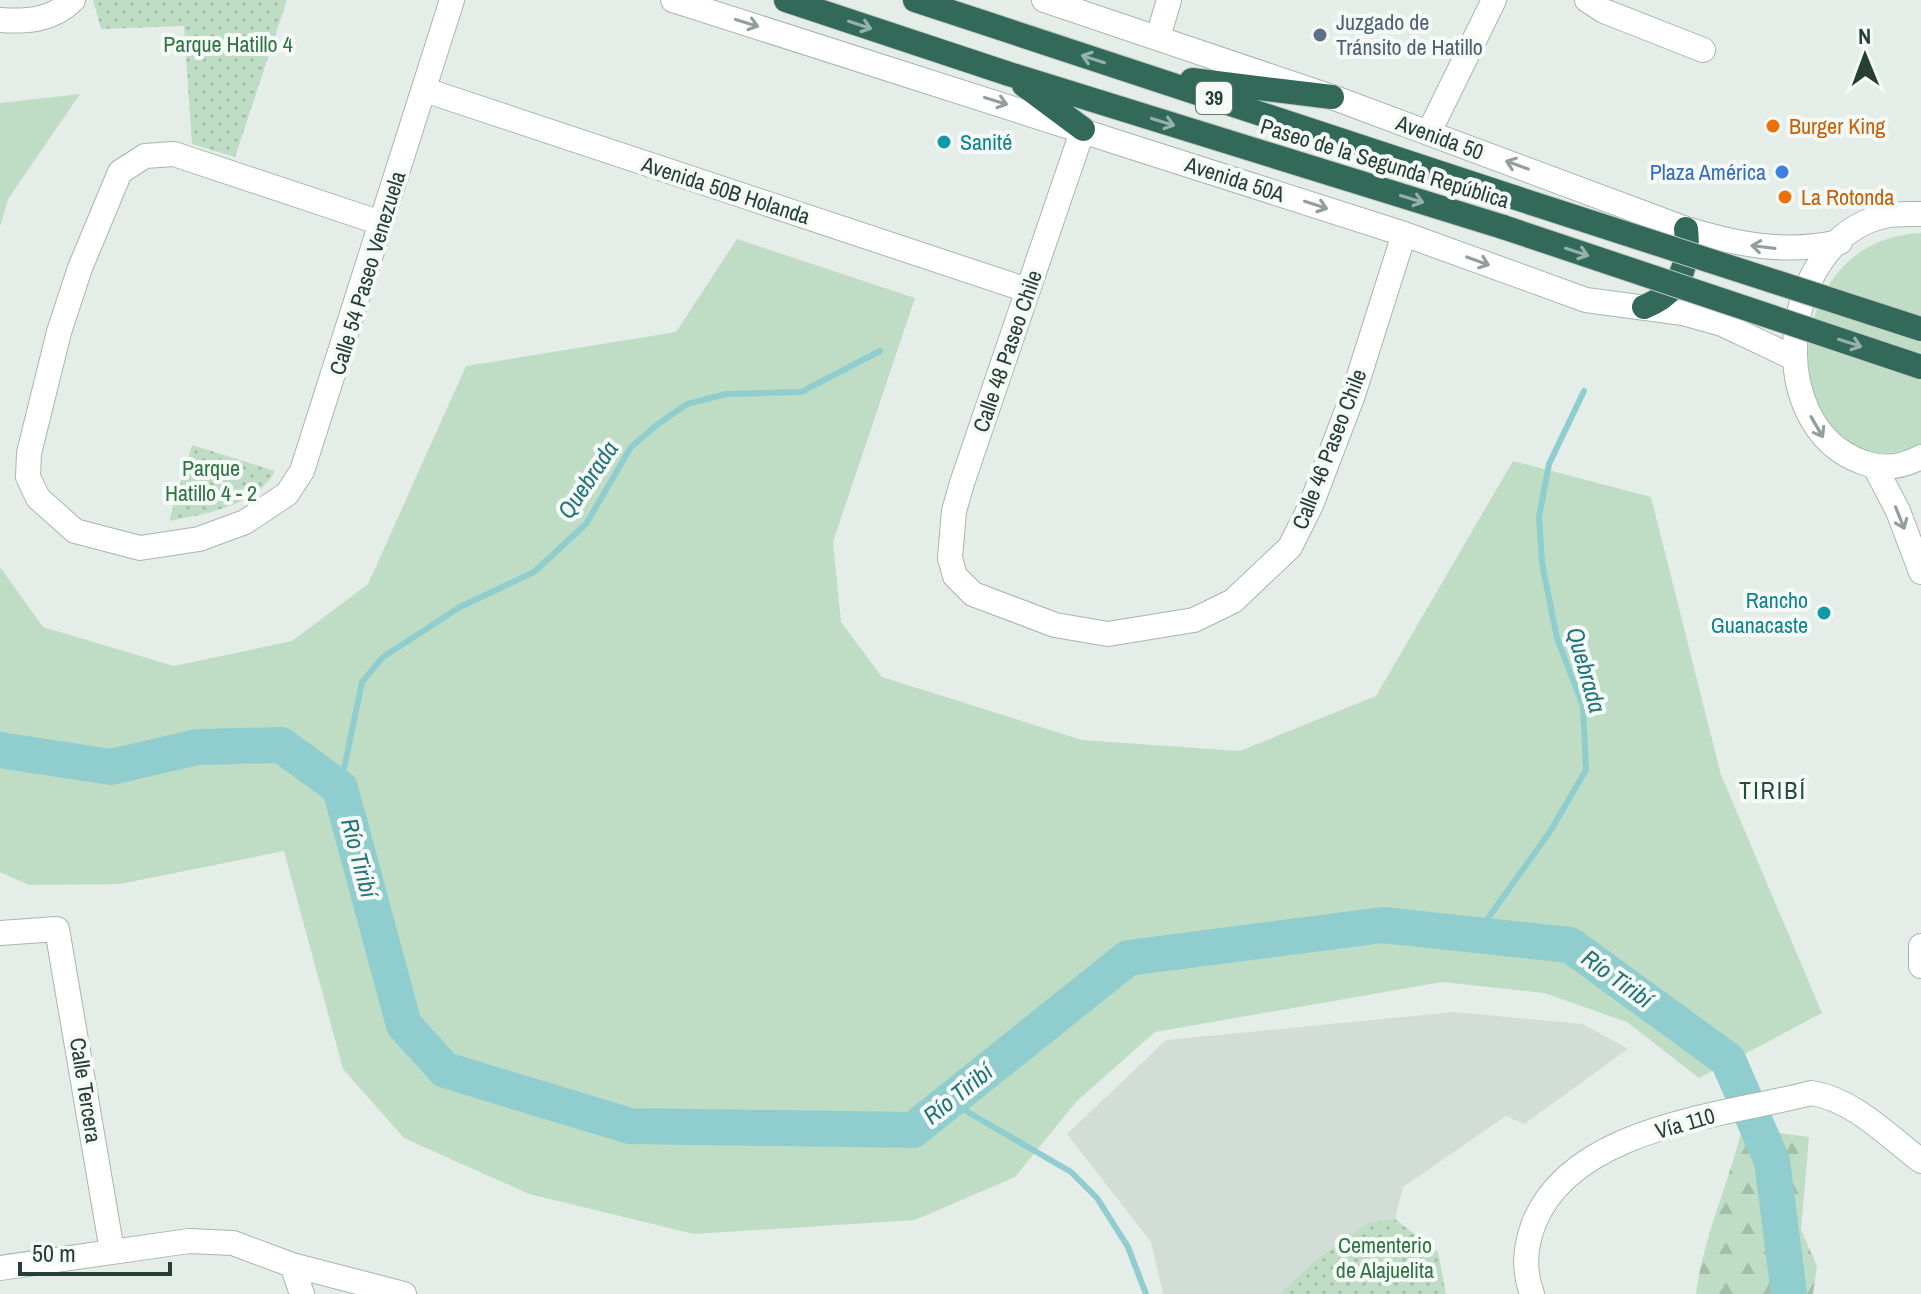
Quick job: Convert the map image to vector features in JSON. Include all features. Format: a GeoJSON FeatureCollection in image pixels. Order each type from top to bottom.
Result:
{"type":"FeatureCollection","features":[{"type":"Feature","properties":{"kind":"highway","name":"Paseo de la Segunda República"},"geometry":{"type":"LineString","coordinates":[[786,0],[1009,74],[1503,227],[1921,367]]}},
{"type":"Feature","properties":{"kind":"highway","name":"Paseo de la Segunda República"},"geometry":{"type":"LineString","coordinates":[[915,0],[1921,329]]}},
{"type":"Feature","properties":{"kind":"highway"},"geometry":{"type":"LineString","coordinates":[[1136,73],[1332,97]]}},
{"type":"Feature","properties":{"kind":"highway"},"geometry":{"type":"LineString","coordinates":[[1009,74],[1083,129]]}},
{"type":"Feature","properties":{"kind":"highway"},"geometry":{"type":"LineString","coordinates":[[1644,307],[1661,301],[1682,279],[1688,244],[1686,229]]}},
{"type":"Feature","properties":{"kind":"street"},"geometry":{"type":"LineString","coordinates":[[0,20],[28,22],[63,10],[73,0]]}},
{"type":"Feature","properties":{"kind":"street","name":"Calle 54 Paseo Venezuela"},"geometry":{"type":"LineString","coordinates":[[381,223],[174,154],[145,156],[120,172],[80,268],[42,391],[29,453],[28,477],[38,498],[75,531],[140,548],[199,539],[245,522],[287,494],[302,471],[342,355],[452,0]]}},
{"type":"Feature","properties":{"kind":"street","name":"Avenida 50A"},"geometry":{"type":"LineString","coordinates":[[673,0],[1404,234],[1586,300],[1644,307],[1722,324],[1794,358]]}},
{"type":"Feature","properties":{"kind":"street","name":"Avenida 50"},"geometry":{"type":"LineString","coordinates":[[1044,0],[1332,97],[1686,229],[1735,244],[1807,249],[1840,242]]}},
{"type":"Feature","properties":{"kind":"street"},"geometry":{"type":"LineString","coordinates":[[1158,37],[1169,0]]}},
{"type":"Feature","properties":{"kind":"street"},"geometry":{"type":"LineString","coordinates":[[1429,132],[1494,0]]}},
{"type":"Feature","properties":{"kind":"street"},"geometry":{"type":"LineString","coordinates":[[1587,0],[1604,11],[1703,50]]}},
{"type":"Feature","properties":{"kind":"street","name":"Avenida 50B Holanda"},"geometry":{"type":"LineString","coordinates":[[425,90],[1027,290]]}},
{"type":"Feature","properties":{"kind":"street","name":"Calle 48 Paseo Chile"},"geometry":{"type":"LineString","coordinates":[[955,576],[950,558],[954,511],[1083,129]]}},
{"type":"Feature","properties":{"kind":"street"},"geometry":{"type":"LineString","coordinates":[[1921,214],[1883,216],[1840,242],[1820,265],[1800,305],[1794,358],[1805,406],[1824,440],[1845,456],[1875,467],[1907,465],[1921,457]]}},
{"type":"Feature","properties":{"kind":"street","name":"Calle 46 Paseo Chile"},"geometry":{"type":"LineString","coordinates":[[955,576],[973,594],[1055,625],[1108,634],[1194,620],[1233,601],[1290,547],[1311,505],[1353,395],[1404,234]]}},
{"type":"Feature","properties":{"kind":"street"},"geometry":{"type":"LineString","coordinates":[[1875,467],[1898,511],[1921,572]]}},
{"type":"Feature","properties":{"kind":"street","name":"Calle Tercera"},"geometry":{"type":"LineString","coordinates":[[0,933],[57,929],[112,1251]]}},
{"type":"Feature","properties":{"kind":"street"},"geometry":{"type":"LineString","coordinates":[[1921,946],[1921,966]]}},
{"type":"Feature","properties":{"kind":"street","name":"Vía 110"},"geometry":{"type":"LineString","coordinates":[[1532,1294],[1525,1265],[1529,1237],[1539,1211],[1557,1189],[1598,1155],[1687,1120],[1804,1095],[1829,1096],[1847,1105],[1921,1161]]}},
{"type":"Feature","properties":{"kind":"street"},"geometry":{"type":"LineString","coordinates":[[0,1268],[189,1241],[233,1243],[292,1265],[404,1294]]}},
{"type":"Feature","properties":{"kind":"street"},"geometry":{"type":"LineString","coordinates":[[292,1265],[302,1294]]}},
{"type":"Feature","properties":{"kind":"shaded area"},"geometry":{"type":"Polygon","coordinates":[[[1454,1012],[1583,1024],[1628,1049],[1524,1124],[1506,1116],[1403,1187],[1395,1219],[1369,1222],[1312,1263],[1279,1294],[1163,1294],[1151,1242],[1067,1134],[1166,1040],[1454,1012]]]}},
{"type":"Feature","properties":{"kind":"green space","name":"Parque Hatillo 4"},"geometry":{"type":"Polygon","coordinates":[[[93,0],[287,0],[235,157],[192,144],[184,26],[101,29],[93,0]]]}},
{"type":"Feature","properties":{"kind":"green space"},"geometry":{"type":"Polygon","coordinates":[[[80,94],[8,199],[0,227],[0,103],[80,94]]]}},
{"type":"Feature","properties":{"kind":"green space"},"geometry":{"type":"Polygon","coordinates":[[[1921,233],[1921,444],[1874,453],[1839,438],[1817,406],[1808,364],[1814,319],[1834,278],[1870,247],[1921,233]]]}},
{"type":"Feature","properties":{"kind":"green space"},"geometry":{"type":"Polygon","coordinates":[[[737,239],[915,298],[833,542],[841,622],[882,677],[1082,740],[1240,751],[1376,696],[1513,461],[1651,497],[1721,775],[1822,1013],[1699,1078],[1627,1022],[1544,993],[1442,982],[1155,1032],[1076,1102],[1015,1177],[915,1220],[694,1234],[529,1194],[404,1138],[343,1069],[284,851],[120,884],[29,885],[0,872],[0,567],[43,627],[174,666],[292,641],[368,584],[466,366],[676,332],[737,239]]]}},
{"type":"Feature","properties":{"kind":"green space","name":"Parque Hatillo 4 - 2"},"geometry":{"type":"Polygon","coordinates":[[[192,445],[275,471],[255,493],[243,500],[169,521],[192,445]]]}},
{"type":"Feature","properties":{"kind":"green space"},"geometry":{"type":"Polygon","coordinates":[[[1742,1128],[1809,1137],[1801,1230],[1817,1266],[1813,1294],[1696,1294],[1704,1252],[1742,1128]]]}},
{"type":"Feature","properties":{"kind":"green space","name":"Cementerio de Alajuelita"},"geometry":{"type":"Polygon","coordinates":[[[1395,1219],[1438,1252],[1446,1294],[1279,1294],[1312,1263],[1369,1222],[1395,1219]]]}},
{"type":"Feature","properties":{"kind":"waterway","name":"Quebrada"},"geometry":{"type":"LineString","coordinates":[[340,788],[362,682],[383,657],[460,607],[534,572],[586,524],[631,447],[658,424],[687,404],[726,394],[801,392],[880,351]]}},
{"type":"Feature","properties":{"kind":"waterway","name":"Quebrada"},"geometry":{"type":"LineString","coordinates":[[1476,935],[1551,830],[1586,770],[1583,706],[1557,638],[1542,563],[1539,517],[1549,464],[1584,391]]}},
{"type":"Feature","properties":{"kind":"waterway","name":"Río Tiribí"},"geometry":{"type":"LineString","coordinates":[[0,750],[111,767],[197,747],[281,745],[340,788],[404,1025],[445,1070],[630,1126],[913,1130],[1128,958],[1383,925],[1570,945],[1728,1060],[1772,1161],[1789,1294]]}},
{"type":"Feature","properties":{"kind":"waterway"},"geometry":{"type":"LineString","coordinates":[[949,1101],[1071,1172],[1097,1198],[1128,1247],[1146,1294]]}},
{"type":"Feature","properties":{"kind":"place","name":"Juzgado de Tránsito de Hatillo"},"geometry":{"type":"Point","coordinates":[1320,35]}},
{"type":"Feature","properties":{"kind":"place","name":"Burger King"},"geometry":{"type":"Point","coordinates":[1773,126]}},
{"type":"Feature","properties":{"kind":"place","name":"Sanité"},"geometry":{"type":"Point","coordinates":[944,142]}},
{"type":"Feature","properties":{"kind":"place","name":"Plaza América"},"geometry":{"type":"Point","coordinates":[1782,172]}},
{"type":"Feature","properties":{"kind":"place","name":"La Rotonda"},"geometry":{"type":"Point","coordinates":[1785,197]}},
{"type":"Feature","properties":{"kind":"place","name":"Rancho Guanacaste"},"geometry":{"type":"Point","coordinates":[1824,613]}},
{"type":"Feature","properties":{"kind":"district","name":"TIRIBÍ"},"geometry":{"type":"Point","coordinates":[1773,791]}}]}
